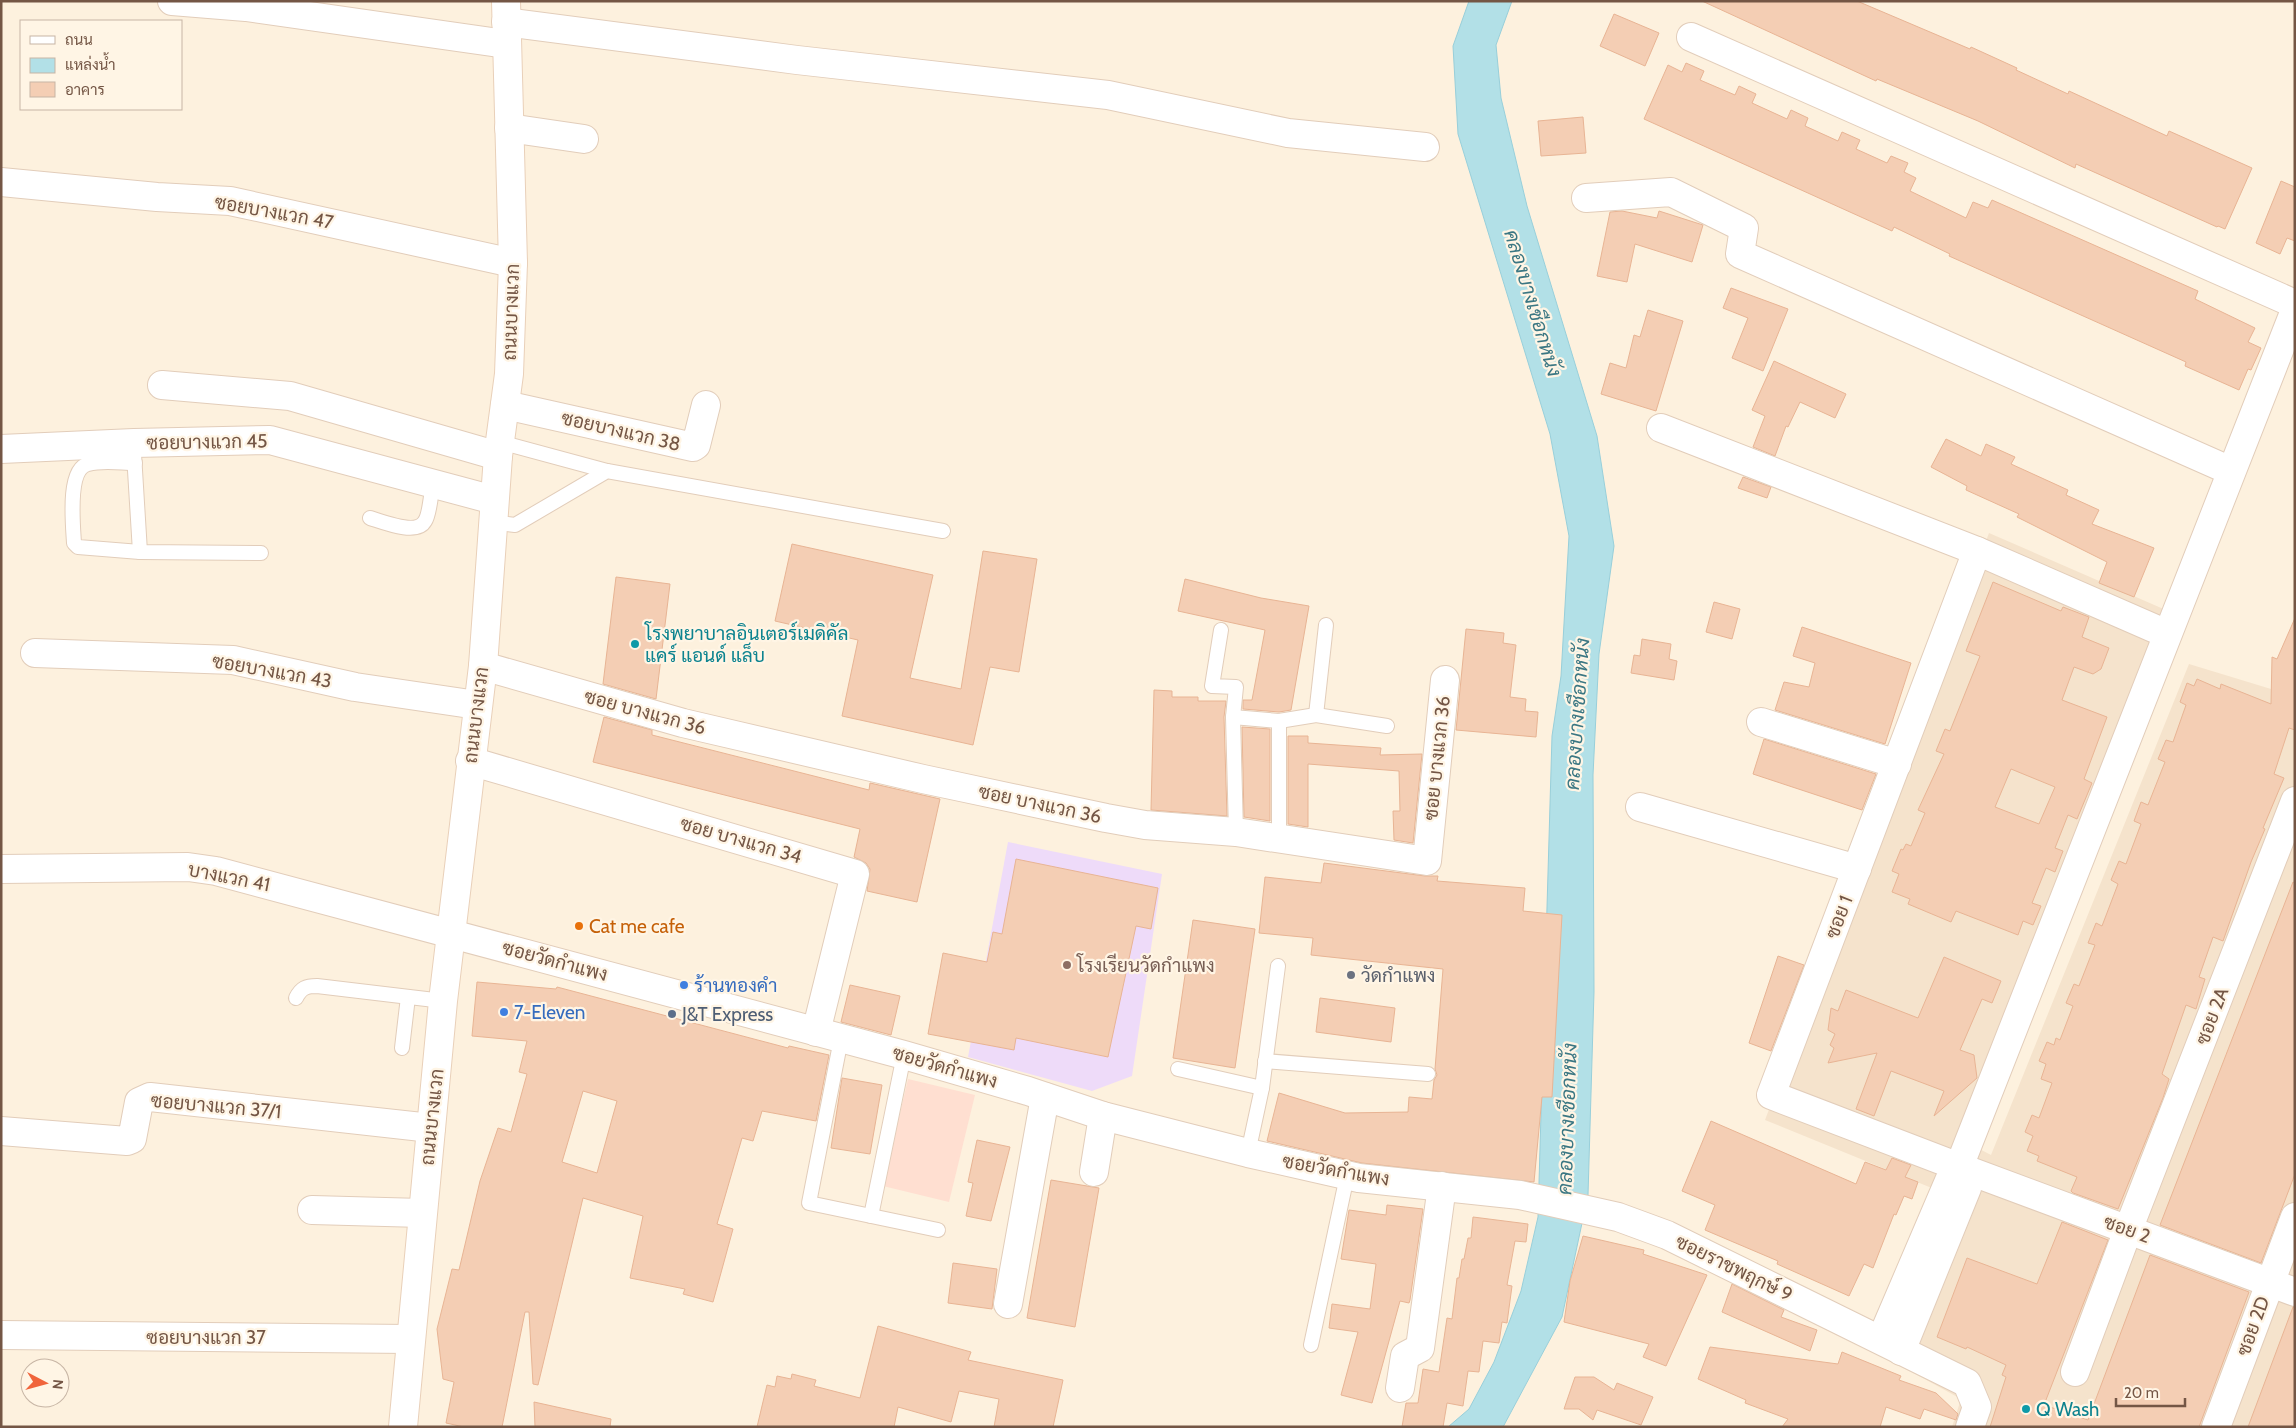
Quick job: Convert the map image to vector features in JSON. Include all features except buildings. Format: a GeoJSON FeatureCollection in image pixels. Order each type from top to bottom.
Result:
{"type":"FeatureCollection","features":[{"type":"Feature","properties":{"kind":"street"},"geometry":{"type":"LineString","coordinates":[[172,1],[506,22],[797,60],[1108,95],[1288,133],[1425,147]]}},
{"type":"Feature","properties":{"kind":"street","name":"ถนนบางแวก"},"geometry":{"type":"LineString","coordinates":[[403,1427],[443,1001],[470,760],[483,666],[493,511],[512,325],[513,263],[506,22]]}},
{"type":"Feature","properties":{"kind":"street"},"geometry":{"type":"LineString","coordinates":[[1691,37],[2295,304]]}},
{"type":"Feature","properties":{"kind":"street"},"geometry":{"type":"LineString","coordinates":[[509,128],[584,139]]}},
{"type":"Feature","properties":{"kind":"street","name":"ซอยบางแวก 47"},"geometry":{"type":"LineString","coordinates":[[1,182],[157,197],[230,200],[513,263]]}},
{"type":"Feature","properties":{"kind":"street"},"geometry":{"type":"LineString","coordinates":[[1586,198],[1671,192],[1744,228],[1740,254],[2231,471]]}},
{"type":"Feature","properties":{"kind":"street"},"geometry":{"type":"LineString","coordinates":[[1891,1346],[1949,1181],[1959,1167],[2295,310]]}},
{"type":"Feature","properties":{"kind":"street"},"geometry":{"type":"LineString","coordinates":[[162,385],[290,396],[499,449]]}},
{"type":"Feature","properties":{"kind":"street","name":"ซอยบางแวก 38"},"geometry":{"type":"LineString","coordinates":[[505,405],[693,447],[696,445],[706,405]]}},
{"type":"Feature","properties":{"kind":"street"},"geometry":{"type":"LineString","coordinates":[[1661,428],[1977,551],[2167,634]]}},
{"type":"Feature","properties":{"kind":"street","name":"ซอยบางแวก 45"},"geometry":{"type":"LineString","coordinates":[[1,449],[134,453],[270,440],[432,483],[493,511]]}},
{"type":"Feature","properties":{"kind":"street","name":"ซอย 1"},"geometry":{"type":"LineString","coordinates":[[1959,1167],[1771,1095],[1977,551]]}},
{"type":"Feature","properties":{"kind":"street","name":"ซอยบางแวก 43"},"geometry":{"type":"LineString","coordinates":[[35,653],[233,660],[355,687],[477,705]]}},
{"type":"Feature","properties":{"kind":"street","name":"ซอย บางแวก 36"},"geometry":{"type":"LineString","coordinates":[[483,666],[683,723],[923,779],[1135,823],[1236,832],[1427,861],[1445,680]]}},
{"type":"Feature","properties":{"kind":"street"},"geometry":{"type":"LineString","coordinates":[[1761,722],[1897,764]]}},
{"type":"Feature","properties":{"kind":"street","name":"ซอย บางแวก 34"},"geometry":{"type":"LineString","coordinates":[[470,760],[855,874],[828,1035]]}},
{"type":"Feature","properties":{"kind":"street","name":"ซอย 2A"},"geometry":{"type":"LineString","coordinates":[[2075,1372],[2128,1230],[2295,801]]}},
{"type":"Feature","properties":{"kind":"street"},"geometry":{"type":"LineString","coordinates":[[1640,807],[1857,869]]}},
{"type":"Feature","properties":{"kind":"street","name":"บางแวก 41"},"geometry":{"type":"LineString","coordinates":[[1,869],[188,867],[216,871],[451,933]]}},
{"type":"Feature","properties":{"kind":"street","name":"ซอยวัดกำแพง"},"geometry":{"type":"LineString","coordinates":[[451,933],[904,1055],[1104,1116],[1248,1153],[1347,1176],[1442,1186]]}},
{"type":"Feature","properties":{"kind":"street","name":"ซอยบางแวก 37/1"},"geometry":{"type":"LineString","coordinates":[[1,1132],[127,1141],[132,1139],[135,1132],[139,1102],[150,1097],[431,1128]]}},
{"type":"Feature","properties":{"kind":"street"},"geometry":{"type":"LineString","coordinates":[[1008,1304],[1045,1097]]}},
{"type":"Feature","properties":{"kind":"street"},"geometry":{"type":"LineString","coordinates":[[1094,1172],[1104,1116]]}},
{"type":"Feature","properties":{"kind":"street","name":"ซอย 2"},"geometry":{"type":"LineString","coordinates":[[1959,1167],[2295,1292]]}},
{"type":"Feature","properties":{"kind":"street"},"geometry":{"type":"LineString","coordinates":[[1400,1388],[1405,1356],[1420,1348],[1442,1186]]}},
{"type":"Feature","properties":{"kind":"street","name":"ซอยราชพฤกษ์ 9"},"geometry":{"type":"LineString","coordinates":[[1442,1186],[1530,1197],[1618,1217],[1667,1235],[1967,1383],[1977,1408],[1970,1427]]}},
{"type":"Feature","properties":{"kind":"street"},"geometry":{"type":"LineString","coordinates":[[312,1210],[422,1212]]}},
{"type":"Feature","properties":{"kind":"street","name":"ซอย 2D"},"geometry":{"type":"LineString","coordinates":[[2216,1427],[2295,1217]]}},
{"type":"Feature","properties":{"kind":"street","name":"ซอยบางแวก 37"},"geometry":{"type":"LineString","coordinates":[[1,1335],[410,1339]]}},
{"type":"Feature","properties":{"kind":"lane"},"geometry":{"type":"LineString","coordinates":[[499,449],[943,531]]}},
{"type":"Feature","properties":{"kind":"lane"},"geometry":{"type":"LineString","coordinates":[[140,552],[134,453],[82,466],[78,470],[72,504],[74,543],[84,548],[140,552],[261,553]]}},
{"type":"Feature","properties":{"kind":"lane"},"geometry":{"type":"LineString","coordinates":[[493,511],[516,525],[607,470]]}},
{"type":"Feature","properties":{"kind":"lane"},"geometry":{"type":"LineString","coordinates":[[370,518],[405,528],[418,527],[425,521],[432,483]]}},
{"type":"Feature","properties":{"kind":"lane"},"geometry":{"type":"LineString","coordinates":[[1316,715],[1326,625]]}},
{"type":"Feature","properties":{"kind":"lane"},"geometry":{"type":"LineString","coordinates":[[1221,630],[1212,686],[1236,687],[1233,717],[1236,832]]}},
{"type":"Feature","properties":{"kind":"lane"},"geometry":{"type":"LineString","coordinates":[[1233,717],[1279,721],[1316,715],[1387,726]]}},
{"type":"Feature","properties":{"kind":"lane"},"geometry":{"type":"LineString","coordinates":[[1279,721],[1279,839]]}},
{"type":"Feature","properties":{"kind":"lane"},"geometry":{"type":"LineString","coordinates":[[1248,1153],[1262,1088],[1278,966]]}},
{"type":"Feature","properties":{"kind":"lane"},"geometry":{"type":"LineString","coordinates":[[296,998],[299,991],[311,986],[443,1001]]}},
{"type":"Feature","properties":{"kind":"lane"},"geometry":{"type":"LineString","coordinates":[[402,1048],[408,997]]}},
{"type":"Feature","properties":{"kind":"lane"},"geometry":{"type":"LineString","coordinates":[[828,1035],[809,1203],[938,1230]]}},
{"type":"Feature","properties":{"kind":"lane"},"geometry":{"type":"LineString","coordinates":[[871,1216],[904,1055]]}},
{"type":"Feature","properties":{"kind":"lane"},"geometry":{"type":"LineString","coordinates":[[1265,1061],[1428,1074]]}},
{"type":"Feature","properties":{"kind":"lane"},"geometry":{"type":"LineString","coordinates":[[1178,1069],[1262,1088]]}},
{"type":"Feature","properties":{"kind":"lane"},"geometry":{"type":"LineString","coordinates":[[1311,1345],[1347,1176]]}},
{"type":"Feature","properties":{"kind":"shaded area"},"geometry":{"type":"Polygon","coordinates":[[[1989,533],[2175,614],[1968,1143],[1991,1155],[2189,664],[2271,689],[2295,617],[2295,1427],[2101,1427],[2002,1391],[1990,1427],[1952,1427],[1961,1399],[1881,1355],[1944,1193],[1765,1120],[1989,533]]]}},
{"type":"Feature","properties":{"kind":"shaded area","name":"โรงเรียนวัดกำแพง"},"geometry":{"type":"Polygon","coordinates":[[[1008,842],[1162,874],[1132,1076],[1092,1091],[968,1057],[1008,842]]]}},
{"type":"Feature","properties":{"kind":"shaded area"},"geometry":{"type":"Polygon","coordinates":[[[908,1079],[975,1095],[949,1202],[883,1186],[908,1079]]]}},
{"type":"Feature","properties":{"kind":"water","name":"คลองบางเชือกหนัง"},"geometry":{"type":"Polygon","coordinates":[[[1469,1],[1512,1],[1496,45],[1501,98],[1527,206],[1597,436],[1614,546],[1599,654],[1593,775],[1594,992],[1588,1195],[1562,1317],[1503,1427],[1448,1427],[1469,1409],[1494,1362],[1521,1291],[1538,1217],[1552,736],[1561,676],[1569,536],[1550,434],[1458,134],[1453,46],[1469,1]]]}},
{"type":"Feature","properties":{"kind":"place","name":"โรงพยาบาลอินเตอร์เมดิคัล แคร์ แอนด์ แล็บ"},"geometry":{"type":"Point","coordinates":[635,644]}},
{"type":"Feature","properties":{"kind":"place","name":"Cat me cafe"},"geometry":{"type":"Point","coordinates":[579,926]}},
{"type":"Feature","properties":{"kind":"place","name":"โรงเรียนวัดกำแพง"},"geometry":{"type":"Point","coordinates":[1067,965]}},
{"type":"Feature","properties":{"kind":"place","name":"วัดกำแพง"},"geometry":{"type":"Point","coordinates":[1351,975]}},
{"type":"Feature","properties":{"kind":"place","name":"ร้านทองคำ"},"geometry":{"type":"Point","coordinates":[684,985]}},
{"type":"Feature","properties":{"kind":"place","name":"7-Eleven"},"geometry":{"type":"Point","coordinates":[504,1012]}},
{"type":"Feature","properties":{"kind":"place","name":"J&T Express"},"geometry":{"type":"Point","coordinates":[672,1014]}},
{"type":"Feature","properties":{"kind":"place","name":"Q Wash"},"geometry":{"type":"Point","coordinates":[2026,1409]}}]}
